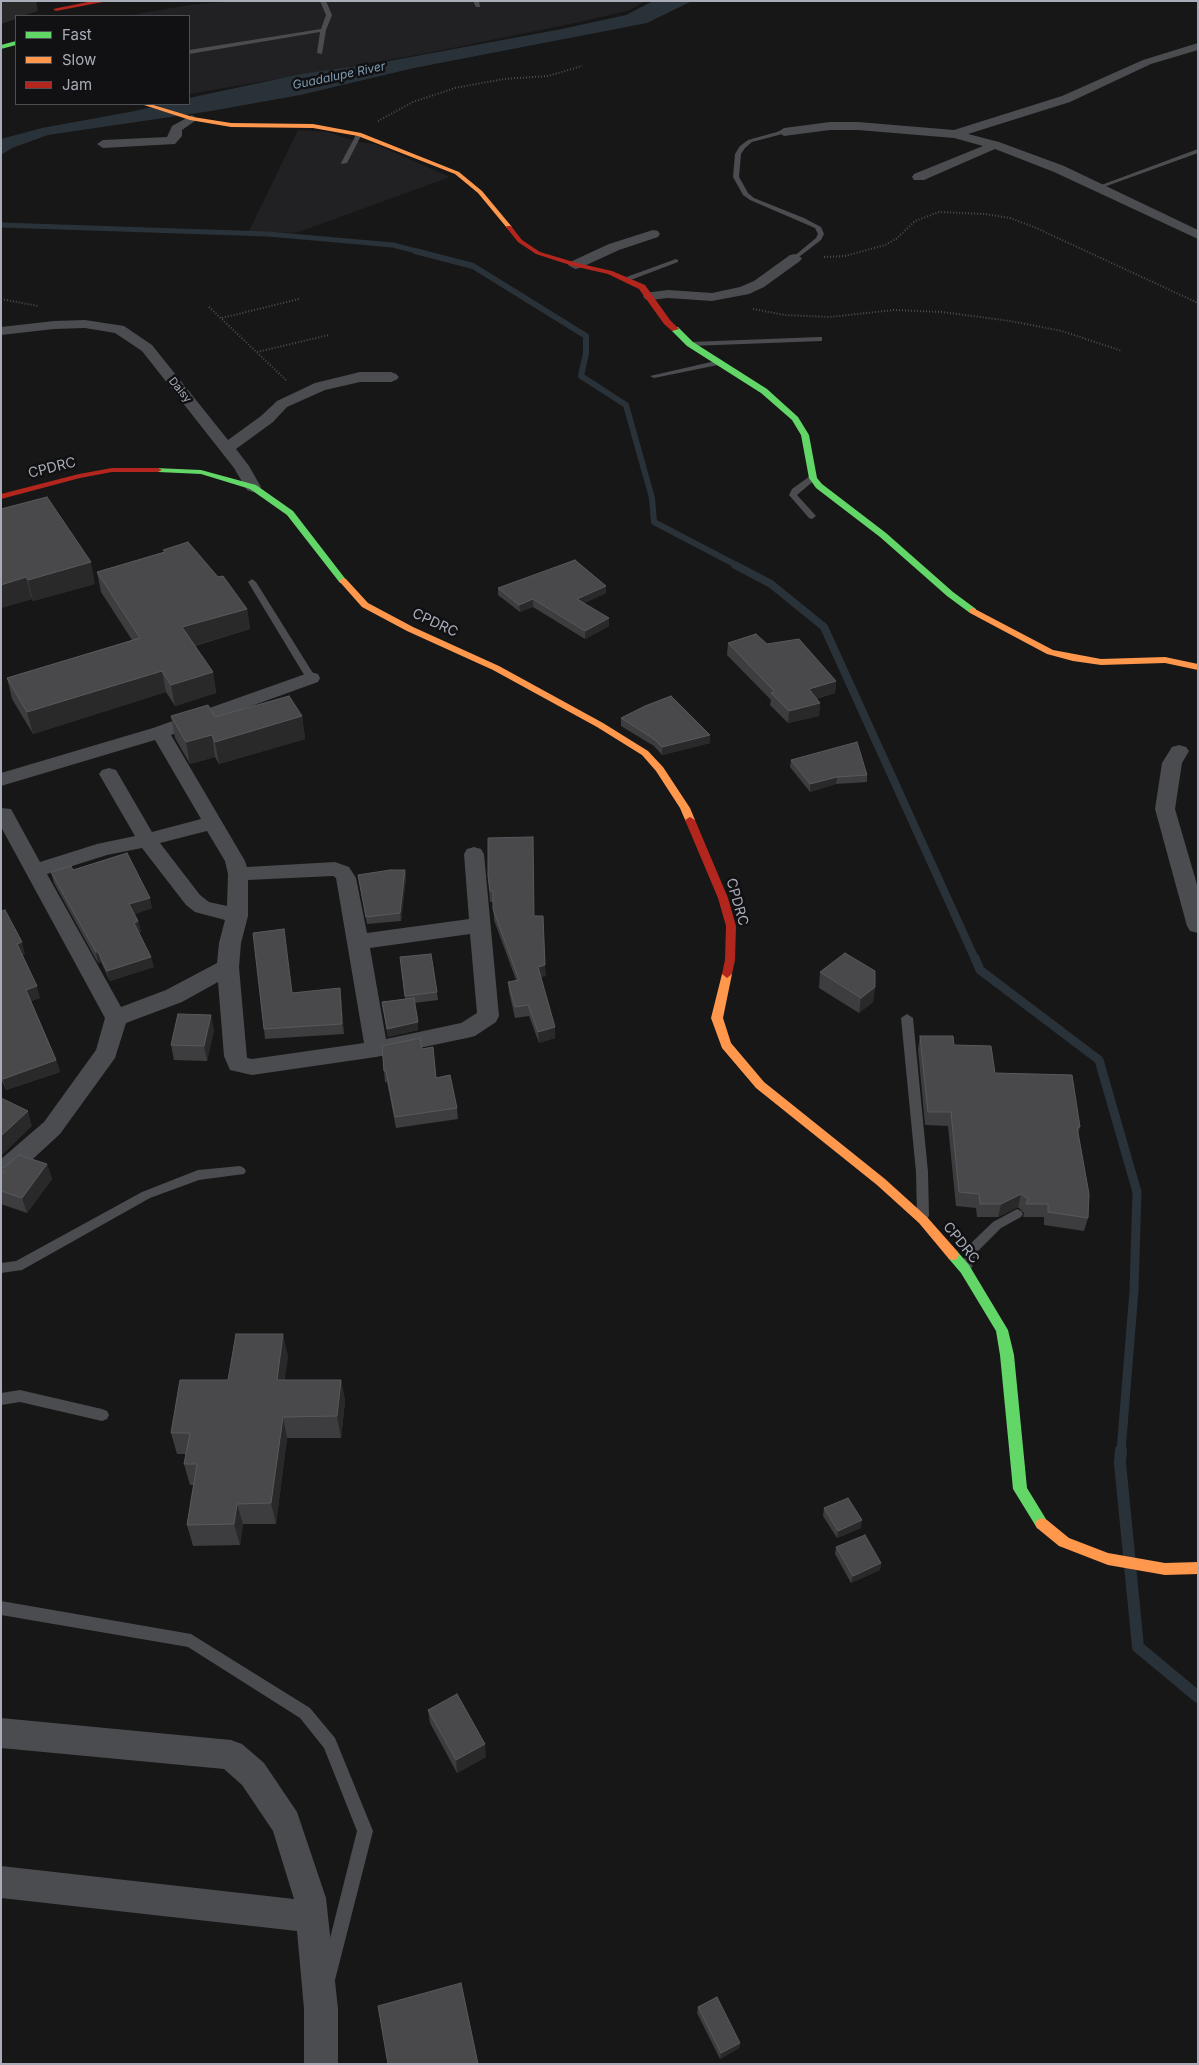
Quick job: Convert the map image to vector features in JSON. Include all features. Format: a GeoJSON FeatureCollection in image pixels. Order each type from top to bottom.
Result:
{"type":"FeatureCollection","features":[{"type":"Feature","properties":{"kind":"street"},"geometry":{"type":"LineString","coordinates":[[53,9],[105,1]]}},
{"type":"Feature","properties":{"kind":"street"},"geometry":{"type":"LineString","coordinates":[[1,47],[15,43]]}},
{"type":"Feature","properties":{"kind":"street"},"geometry":{"type":"LineString","coordinates":[[955,134],[1066,100],[1147,62],[1198,46]]}},
{"type":"Feature","properties":{"kind":"street"},"geometry":{"type":"LineString","coordinates":[[148,105],[188,118],[232,125],[331,128],[359,134],[457,173],[480,192],[520,241],[538,253],[575,265],[610,272],[642,287],[650,296],[666,322],[690,344],[764,392],[795,418],[805,435],[813,478],[831,496],[883,535],[950,594],[973,611],[1041,647],[1073,658],[1101,662],[1165,660],[1197,665]]}},
{"type":"Feature","properties":{"kind":"street"},"geometry":{"type":"LineString","coordinates":[[104,144],[171,141],[176,136],[176,129],[188,118]]}},
{"type":"Feature","properties":{"kind":"street"},"geometry":{"type":"LineString","coordinates":[[784,132],[830,126],[858,126],[955,134],[1035,159],[1099,187],[1198,235]]}},
{"type":"Feature","properties":{"kind":"street"},"geometry":{"type":"LineString","coordinates":[[919,177],[995,145]]}},
{"type":"Feature","properties":{"kind":"street"},"geometry":{"type":"LineString","coordinates":[[575,265],[614,247],[653,234]]}},
{"type":"Feature","properties":{"kind":"street"},"geometry":{"type":"LineString","coordinates":[[650,296],[668,294],[699,297],[727,295],[754,287],[795,258]]}},
{"type":"Feature","properties":{"kind":"street","name":"Daisy"},"geometry":{"type":"LineString","coordinates":[[1,331],[54,325],[85,324],[119,329],[147,348],[241,466],[253,487]]}},
{"type":"Feature","properties":{"kind":"street"},"geometry":{"type":"LineString","coordinates":[[227,448],[267,419],[282,404],[300,394],[320,386],[360,376],[391,377]]}},
{"type":"Feature","properties":{"kind":"street","name":"CPDRC"},"geometry":{"type":"LineString","coordinates":[[1,497],[79,476],[112,470],[140,469],[201,472],[253,487],[290,513],[343,581],[365,605],[410,629],[496,668],[600,725],[646,753],[660,768],[685,808],[723,898],[731,926],[730,960],[716,1018],[726,1045],[760,1085],[881,1182],[923,1220],[965,1269],[1002,1330],[1007,1355],[1020,1489],[1042,1524],[1064,1542],[1108,1559],[1165,1569],[1198,1568]]}},
{"type":"Feature","properties":{"kind":"street"},"geometry":{"type":"LineString","coordinates":[[1,780],[160,732],[311,678]]}},
{"type":"Feature","properties":{"kind":"street"},"geometry":{"type":"LineString","coordinates":[[160,732],[235,861],[238,874],[237,916],[230,943],[228,967],[235,1056],[238,1064],[252,1067],[376,1049],[467,1030],[488,1016],[474,854]]}},
{"type":"Feature","properties":{"kind":"street"},"geometry":{"type":"LineString","coordinates":[[1179,751],[1172,763],[1165,809],[1198,926]]}},
{"type":"Feature","properties":{"kind":"street"},"geometry":{"type":"LineString","coordinates":[[109,774],[147,840],[193,900],[202,907],[237,916]]}},
{"type":"Feature","properties":{"kind":"street"},"geometry":{"type":"LineString","coordinates":[[1,1173],[52,1128],[107,1052],[116,1018],[4,814]]}},
{"type":"Feature","properties":{"kind":"street"},"geometry":{"type":"LineString","coordinates":[[36,870],[104,849],[147,840],[212,822]]}},
{"type":"Feature","properties":{"kind":"street"},"geometry":{"type":"LineString","coordinates":[[238,874],[334,869],[342,872],[346,878],[376,1049]]}},
{"type":"Feature","properties":{"kind":"street"},"geometry":{"type":"LineString","coordinates":[[358,942],[480,925]]}},
{"type":"Feature","properties":{"kind":"street"},"geometry":{"type":"LineString","coordinates":[[116,1018],[174,996],[228,967]]}},
{"type":"Feature","properties":{"kind":"street"},"geometry":{"type":"LineString","coordinates":[[1,1733],[231,1755],[253,1774],[286,1823],[310,1898],[321,2009],[321,2064]]}},
{"type":"Feature","properties":{"kind":"street"},"geometry":{"type":"LineString","coordinates":[[1,1882],[312,1918]]}},
{"type":"Feature","properties":{"kind":"lane"},"geometry":{"type":"LineString","coordinates":[[320,53],[329,15],[323,1]]}},
{"type":"Feature","properties":{"kind":"lane"},"geometry":{"type":"LineString","coordinates":[[190,52],[324,30]]}},
{"type":"Feature","properties":{"kind":"lane"},"geometry":{"type":"LineString","coordinates":[[784,132],[750,141],[742,147],[738,154],[736,177],[745,194],[752,199],[802,218],[818,227],[821,234],[820,239],[795,258]]}},
{"type":"Feature","properties":{"kind":"lane"},"geometry":{"type":"LineString","coordinates":[[344,163],[359,134]]}},
{"type":"Feature","properties":{"kind":"lane"},"geometry":{"type":"LineString","coordinates":[[1099,187],[1198,151]]}},
{"type":"Feature","properties":{"kind":"lane"},"geometry":{"type":"LineString","coordinates":[[625,278],[676,261]]}},
{"type":"Feature","properties":{"kind":"lane"},"geometry":{"type":"LineString","coordinates":[[690,344],[819,339]]}},
{"type":"Feature","properties":{"kind":"lane"},"geometry":{"type":"LineString","coordinates":[[654,376],[706,363],[720,362]]}},
{"type":"Feature","properties":{"kind":"lane"},"geometry":{"type":"LineString","coordinates":[[812,516],[793,495],[794,490],[813,478]]}},
{"type":"Feature","properties":{"kind":"lane"},"geometry":{"type":"LineString","coordinates":[[252,582],[311,678]]}},
{"type":"Feature","properties":{"kind":"lane"},"geometry":{"type":"LineString","coordinates":[[907,1018],[922,1172],[923,1220]]}},
{"type":"Feature","properties":{"kind":"lane"},"geometry":{"type":"LineString","coordinates":[[1,1268],[18,1266],[146,1195],[198,1175],[240,1171]]}},
{"type":"Feature","properties":{"kind":"lane"},"geometry":{"type":"LineString","coordinates":[[965,1269],[974,1248],[997,1225],[1018,1214]]}},
{"type":"Feature","properties":{"kind":"lane"},"geometry":{"type":"LineString","coordinates":[[1,1398],[20,1396],[102,1415]]}},
{"type":"Feature","properties":{"kind":"lane"},"geometry":{"type":"LineString","coordinates":[[1,1608],[191,1641],[305,1713],[330,1743],[365,1831],[321,2009]]}},
{"type":"Feature","properties":{"kind":"path"},"geometry":{"type":"LineString","coordinates":[[359,134],[397,109],[433,94],[482,83],[548,76],[582,66]]}},
{"type":"Feature","properties":{"kind":"path"},"geometry":{"type":"LineString","coordinates":[[795,258],[845,256],[869,251],[896,239],[916,221],[939,212],[985,214],[1010,218],[1034,226],[1198,303]]}},
{"type":"Feature","properties":{"kind":"path"},"geometry":{"type":"LineString","coordinates":[[727,295],[757,310],[785,315],[830,316],[894,310],[942,312],[1010,321],[1062,331],[1122,351]]}},
{"type":"Feature","properties":{"kind":"path"},"geometry":{"type":"LineString","coordinates":[[221,318],[299,300]]}},
{"type":"Feature","properties":{"kind":"path"},"geometry":{"type":"LineString","coordinates":[[209,307],[300,394]]}},
{"type":"Feature","properties":{"kind":"path"},"geometry":{"type":"LineString","coordinates":[[257,352],[329,335]]}},
{"type":"Feature","properties":{"kind":"shaded area"},"geometry":{"type":"Polygon","coordinates":[[[237,1],[645,1],[630,10],[580,22],[423,54],[190,94],[190,15],[131,15],[189,5],[237,1]]]}},
{"type":"Feature","properties":{"kind":"shaded area"},"geometry":{"type":"Polygon","coordinates":[[[298,130],[328,132],[358,142],[375,144],[450,177],[296,233],[249,231],[298,130]]]}},
{"type":"Feature","properties":{"kind":"water","name":"Guadalupe River"},"geometry":{"type":"Polygon","coordinates":[[[653,1],[692,1],[647,23],[414,68],[300,95],[211,111],[48,135],[12,148],[1,155],[1,139],[42,128],[160,105],[190,105],[190,98],[301,74],[384,62],[562,29],[626,15],[653,1]]]}},
{"type":"Feature","properties":{"kind":"building"},"geometry":{"type":"Polygon","coordinates":[[[47,497],[91,562],[28,580],[26,577],[1,585],[1,509],[47,497]]]}},
{"type":"Feature","properties":{"kind":"building"},"geometry":{"type":"Polygon","coordinates":[[[188,542],[218,577],[223,576],[247,609],[182,627],[213,672],[171,685],[162,671],[27,712],[7,678],[140,638],[97,572],[165,552],[163,550],[188,542]]]}},
{"type":"Feature","properties":{"kind":"building"},"geometry":{"type":"Polygon","coordinates":[[[575,560],[606,586],[577,599],[609,618],[585,631],[533,599],[519,605],[498,588],[575,560]]]}},
{"type":"Feature","properties":{"kind":"building"},"geometry":{"type":"Polygon","coordinates":[[[756,634],[767,644],[799,639],[836,681],[809,689],[820,703],[789,711],[771,693],[775,692],[728,643],[756,634]]]}},
{"type":"Feature","properties":{"kind":"building"},"geometry":{"type":"Polygon","coordinates":[[[289,696],[302,716],[215,742],[212,735],[186,742],[171,716],[208,705],[215,717],[289,696]]]}},
{"type":"Feature","properties":{"kind":"building"},"geometry":{"type":"Polygon","coordinates":[[[671,696],[710,735],[662,747],[654,739],[621,718],[671,696]]]}},
{"type":"Feature","properties":{"kind":"building"},"geometry":{"type":"Polygon","coordinates":[[[857,742],[867,775],[837,777],[810,784],[791,760],[857,742]]]}},
{"type":"Feature","properties":{"kind":"building"},"geometry":{"type":"Polygon","coordinates":[[[533,837],[534,916],[543,916],[545,965],[538,967],[555,1027],[538,1032],[528,1005],[515,1007],[508,982],[519,980],[493,909],[493,891],[490,891],[488,876],[488,838],[533,837]]]}},
{"type":"Feature","properties":{"kind":"building"},"geometry":{"type":"Polygon","coordinates":[[[127,853],[150,898],[129,904],[138,921],[134,923],[151,957],[107,971],[98,952],[96,952],[51,872],[71,866],[73,870],[127,853]]]}},
{"type":"Feature","properties":{"kind":"building"},"geometry":{"type":"Polygon","coordinates":[[[390,870],[405,870],[400,913],[366,917],[358,875],[390,870]]]}},
{"type":"Feature","properties":{"kind":"building"},"geometry":{"type":"Polygon","coordinates":[[[5,910],[22,942],[17,944],[37,986],[26,990],[56,1060],[3,1079],[1,1076],[1,911],[5,910]]]}},
{"type":"Feature","properties":{"kind":"building"},"geometry":{"type":"Polygon","coordinates":[[[284,929],[292,993],[340,988],[342,1024],[264,1029],[253,933],[284,929]]]}},
{"type":"Feature","properties":{"kind":"building"},"geometry":{"type":"Polygon","coordinates":[[[845,953],[875,971],[875,987],[861,998],[820,972],[845,953]]]}},
{"type":"Feature","properties":{"kind":"building"},"geometry":{"type":"Polygon","coordinates":[[[431,954],[437,992],[405,996],[400,957],[431,954]]]}},
{"type":"Feature","properties":{"kind":"building"},"geometry":{"type":"Polygon","coordinates":[[[414,998],[418,1022],[387,1029],[382,1002],[414,998]]]}},
{"type":"Feature","properties":{"kind":"building"},"geometry":{"type":"Polygon","coordinates":[[[178,1014],[211,1015],[204,1046],[171,1045],[178,1014]]]}},
{"type":"Feature","properties":{"kind":"building"},"geometry":{"type":"Polygon","coordinates":[[[920,1036],[953,1036],[954,1045],[991,1046],[995,1073],[1072,1075],[1080,1127],[1077,1127],[1089,1194],[1088,1218],[1048,1212],[1048,1204],[1026,1204],[1028,1199],[1021,1194],[1001,1204],[980,1204],[979,1194],[959,1192],[951,1112],[928,1112],[920,1036]]]}},
{"type":"Feature","properties":{"kind":"building"},"geometry":{"type":"Polygon","coordinates":[[[420,1038],[422,1049],[433,1047],[436,1078],[450,1075],[457,1108],[395,1117],[386,1071],[384,1071],[382,1046],[420,1038]]]}},
{"type":"Feature","properties":{"kind":"building"},"geometry":{"type":"Polygon","coordinates":[[[1,1098],[28,1111],[1,1136],[1,1098]]]}},
{"type":"Feature","properties":{"kind":"building"},"geometry":{"type":"Polygon","coordinates":[[[19,1155],[47,1164],[22,1198],[1,1191],[1,1175],[4,1172],[1,1168],[19,1155]]]}},
{"type":"Feature","properties":{"kind":"building"},"geometry":{"type":"Polygon","coordinates":[[[236,1334],[283,1334],[277,1380],[341,1380],[337,1416],[283,1417],[271,1503],[237,1504],[234,1524],[187,1525],[197,1464],[184,1464],[190,1433],[171,1433],[180,1380],[228,1380],[236,1334]]]}},
{"type":"Feature","properties":{"kind":"building"},"geometry":{"type":"Polygon","coordinates":[[[848,1498],[862,1520],[838,1531],[824,1508],[848,1498]]]}},
{"type":"Feature","properties":{"kind":"building"},"geometry":{"type":"Polygon","coordinates":[[[865,1535],[881,1563],[853,1576],[836,1547],[865,1535]]]}},
{"type":"Feature","properties":{"kind":"building"},"geometry":{"type":"Polygon","coordinates":[[[457,1694],[485,1744],[456,1760],[428,1710],[457,1694]]]}},
{"type":"Feature","properties":{"kind":"building"},"geometry":{"type":"Polygon","coordinates":[[[461,1983],[478,2064],[388,2064],[378,2006],[461,1983]]]}},
{"type":"Feature","properties":{"kind":"building"},"geometry":{"type":"Polygon","coordinates":[[[717,1997],[740,2043],[721,2053],[698,2007],[717,1997]]]}},
{"type":"Feature","properties":{"kind":"waterway"},"geometry":{"type":"LineString","coordinates":[[1,225],[268,234],[393,245],[420,252]]}},
{"type":"Feature","properties":{"kind":"waterway"},"geometry":{"type":"LineString","coordinates":[[415,251],[473,266],[586,336],[586,353],[581,376],[626,405],[652,498],[654,522],[738,566]]}},
{"type":"Feature","properties":{"kind":"waterway"},"geometry":{"type":"LineString","coordinates":[[735,565],[771,584],[824,627],[975,959]]}},
{"type":"Feature","properties":{"kind":"waterway"},"geometry":{"type":"LineString","coordinates":[[975,958],[980,970],[1099,1060],[1137,1192],[1134,1291],[1121,1451]]}},
{"type":"Feature","properties":{"kind":"waterway"},"geometry":{"type":"LineString","coordinates":[[1121,1450],[1120,1463],[1138,1647],[1198,1697]]}},
{"type":"Feature","properties":{"kind":"traffic: fast"},"geometry":{"type":"LineString","coordinates":[[1,47],[15,43]]}},
{"type":"Feature","properties":{"kind":"traffic: fast"},"geometry":{"type":"LineString","coordinates":[[675,329],[690,344],[764,391],[795,419],[805,435],[813,478],[819,486],[883,535],[950,594],[973,611]]}},
{"type":"Feature","properties":{"kind":"traffic: fast"},"geometry":{"type":"LineString","coordinates":[[158,470],[201,472],[253,487],[290,513],[343,581]]}},
{"type":"Feature","properties":{"kind":"traffic: fast"},"geometry":{"type":"LineString","coordinates":[[953,1255],[965,1269],[1002,1330],[1007,1355],[1020,1489],[1042,1524]]}},
{"type":"Feature","properties":{"kind":"traffic: slow"},"geometry":{"type":"LineString","coordinates":[[147,105],[192,119],[231,125],[313,126],[359,134],[457,173],[480,192],[509,227]]}},
{"type":"Feature","properties":{"kind":"traffic: slow"},"geometry":{"type":"LineString","coordinates":[[343,581],[365,605],[410,629],[496,668],[600,725],[645,753],[660,769],[685,808],[690,820]]}},
{"type":"Feature","properties":{"kind":"traffic: slow"},"geometry":{"type":"LineString","coordinates":[[973,611],[1050,652],[1073,658],[1101,662],[1165,660],[1198,667]]}},
{"type":"Feature","properties":{"kind":"traffic: slow"},"geometry":{"type":"LineString","coordinates":[[727,974],[717,1018],[726,1045],[760,1085],[881,1182],[923,1220],[953,1255]]}},
{"type":"Feature","properties":{"kind":"traffic: slow"},"geometry":{"type":"LineString","coordinates":[[1042,1524],[1064,1542],[1108,1559],[1165,1569],[1198,1568]]}},
{"type":"Feature","properties":{"kind":"traffic: jam"},"geometry":{"type":"LineString","coordinates":[[56,9],[105,1]]}},
{"type":"Feature","properties":{"kind":"traffic: jam"},"geometry":{"type":"LineString","coordinates":[[509,227],[520,241],[538,253],[575,265],[610,272],[642,287],[667,322],[675,329]]}},
{"type":"Feature","properties":{"kind":"traffic: jam"},"geometry":{"type":"LineString","coordinates":[[1,497],[79,476],[112,470],[158,470]]}},
{"type":"Feature","properties":{"kind":"traffic: jam"},"geometry":{"type":"LineString","coordinates":[[690,820],[723,898],[731,926],[730,960],[727,974]]}}]}
